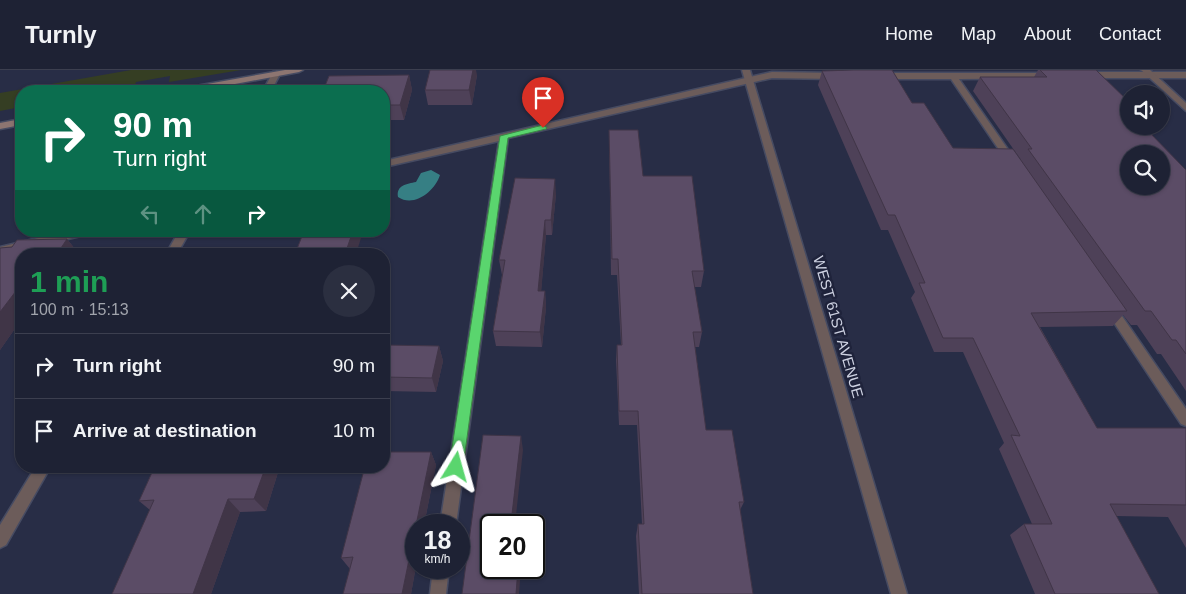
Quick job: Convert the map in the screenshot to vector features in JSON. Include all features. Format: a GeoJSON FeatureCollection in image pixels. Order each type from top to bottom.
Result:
{"type":"FeatureCollection","features":[{"type":"Feature","properties":{"kind":"street"},"geometry":{"type":"LineString","coordinates":[[217,85],[299,70]]}},
{"type":"Feature","properties":{"kind":"street"},"geometry":{"type":"LineString","coordinates":[[1072,76],[1148,72],[1186,75]]}},
{"type":"Feature","properties":{"kind":"street"},"geometry":{"type":"LineString","coordinates":[[1148,72],[1186,108]]}},
{"type":"Feature","properties":{"kind":"street"},"geometry":{"type":"LineString","coordinates":[[271,85],[276,74]]}},
{"type":"Feature","properties":{"kind":"street"},"geometry":{"type":"LineString","coordinates":[[390,163],[748,75],[848,76]]}},
{"type":"Feature","properties":{"kind":"street","name":"WEST 61ST AVENUE"},"geometry":{"type":"LineString","coordinates":[[748,75],[899,594]]}},
{"type":"Feature","properties":{"kind":"street"},"geometry":{"type":"LineString","coordinates":[[867,76],[1062,76]]}},
{"type":"Feature","properties":{"kind":"street"},"geometry":{"type":"LineString","coordinates":[[953,76],[1020,175]]}},
{"type":"Feature","properties":{"kind":"street"},"geometry":{"type":"LineString","coordinates":[[0,126],[15,123]]}},
{"type":"Feature","properties":{"kind":"street"},"geometry":{"type":"LineString","coordinates":[[450,514],[504,136]]}},
{"type":"Feature","properties":{"kind":"street"},"geometry":{"type":"LineString","coordinates":[[0,251],[60,237]]}},
{"type":"Feature","properties":{"kind":"street"},"geometry":{"type":"LineString","coordinates":[[175,248],[181,237]]}},
{"type":"Feature","properties":{"kind":"street"},"geometry":{"type":"LineString","coordinates":[[1103,298],[1186,420]]}},
{"type":"Feature","properties":{"kind":"street"},"geometry":{"type":"LineString","coordinates":[[0,540],[40,473]]}},
{"type":"Feature","properties":{"kind":"street"},"geometry":{"type":"LineString","coordinates":[[438,594],[440,579]]}},
{"type":"Feature","properties":{"kind":"shaded area"},"geometry":{"type":"Polygon","coordinates":[[[131,70],[241,70],[169,82],[170,76],[136,82],[135,85],[46,85],[131,70]]]}},
{"type":"Feature","properties":{"kind":"shaded area"},"geometry":{"type":"Polygon","coordinates":[[[15,90],[15,108],[0,111],[0,93],[15,90]]]}},
{"type":"Feature","properties":{"kind":"shaded area"},"geometry":{"type":"Polygon","coordinates":[[[431,170],[440,175],[429,192],[417,199],[411,200],[404,200],[398,197],[400,188],[406,184],[416,182],[421,173],[431,170]]]}},
{"type":"Feature","properties":{"kind":"building"},"geometry":{"type":"Polygon","coordinates":[[[430,70],[473,70],[469,90],[425,90],[430,70]]]}},
{"type":"Feature","properties":{"kind":"building"},"geometry":{"type":"Polygon","coordinates":[[[892,70],[912,103],[924,103],[953,148],[1013,149],[1127,311],[1031,313],[1097,428],[1186,428],[1186,505],[1110,504],[1159,594],[1055,594],[1024,524],[1052,524],[1011,435],[1020,436],[973,338],[943,338],[919,283],[925,283],[895,215],[888,215],[822,71],[892,70]]]}},
{"type":"Feature","properties":{"kind":"building"},"geometry":{"type":"Polygon","coordinates":[[[1040,70],[1096,70],[1120,93],[1120,135],[1152,135],[1162,145],[1120,145],[1120,195],[1170,195],[1170,154],[1186,170],[1186,354],[1176,340],[1172,340],[1151,311],[1145,311],[1028,149],[1032,149],[980,77],[1047,77],[1040,70]]]}},
{"type":"Feature","properties":{"kind":"building"},"geometry":{"type":"Polygon","coordinates":[[[409,75],[400,105],[390,105],[390,85],[325,85],[329,76],[409,75]]]}},
{"type":"Feature","properties":{"kind":"building"},"geometry":{"type":"Polygon","coordinates":[[[609,130],[638,130],[643,176],[692,176],[704,271],[692,271],[702,332],[693,332],[706,430],[732,430],[744,502],[739,502],[753,594],[642,594],[638,524],[644,524],[638,411],[619,411],[617,345],[622,345],[618,259],[612,259],[609,130]]]}},
{"type":"Feature","properties":{"kind":"building"},"geometry":{"type":"Polygon","coordinates":[[[515,178],[555,179],[551,220],[545,220],[538,291],[545,291],[540,332],[493,331],[505,260],[499,260],[515,178]]]}},
{"type":"Feature","properties":{"kind":"building"},"geometry":{"type":"Polygon","coordinates":[[[302,237],[351,237],[347,248],[297,248],[302,237]]]}},
{"type":"Feature","properties":{"kind":"building"},"geometry":{"type":"Polygon","coordinates":[[[67,239],[61,248],[15,248],[15,292],[0,312],[0,248],[12,247],[17,240],[67,239]]]}},
{"type":"Feature","properties":{"kind":"building"},"geometry":{"type":"Polygon","coordinates":[[[390,345],[439,346],[432,378],[390,377],[390,345]]]}},
{"type":"Feature","properties":{"kind":"building"},"geometry":{"type":"Polygon","coordinates":[[[483,435],[521,436],[512,514],[480,514],[480,579],[517,579],[516,594],[462,594],[464,579],[470,579],[470,533],[483,435]]]}},
{"type":"Feature","properties":{"kind":"building"},"geometry":{"type":"Polygon","coordinates":[[[390,452],[431,452],[418,514],[405,514],[405,579],[402,594],[343,594],[353,557],[341,558],[363,473],[390,473],[390,452]]]}},
{"type":"Feature","properties":{"kind":"building"},"geometry":{"type":"Polygon","coordinates":[[[152,473],[263,473],[254,499],[228,499],[193,594],[112,594],[154,500],[139,501],[152,473]]]}},
{"type":"Feature","properties":{"kind":"route"},"geometry":{"type":"LineString","coordinates":[[456,467],[504,136],[543,128]]}}]}
